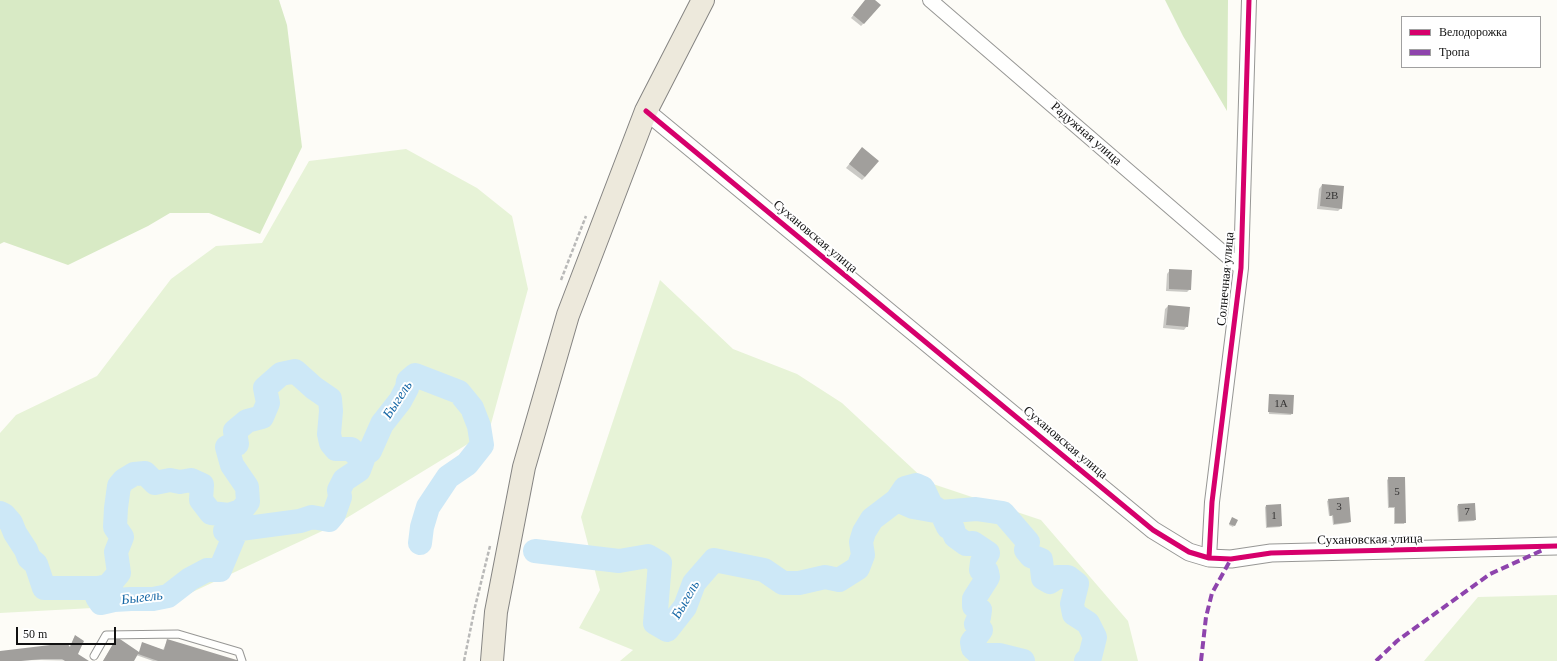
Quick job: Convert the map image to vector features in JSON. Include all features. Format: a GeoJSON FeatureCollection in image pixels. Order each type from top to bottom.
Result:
{"type":"FeatureCollection","features":[{"type":"Feature","properties":{"kind":"main road"},"geometry":{"type":"LineString","coordinates":[[492,661],[496,612],[524,467],[568,315],[646,111],[703,0]]}},
{"type":"Feature","properties":{"kind":"street","name":"Радужная улица"},"geometry":{"type":"LineString","coordinates":[[930,0],[1241,268]]}},
{"type":"Feature","properties":{"kind":"street","name":"Солнечная улица"},"geometry":{"type":"LineString","coordinates":[[1210,558],[1212,502],[1241,268],[1249,0]]}},
{"type":"Feature","properties":{"kind":"street","name":"Сухановская улица"},"geometry":{"type":"LineString","coordinates":[[646,111],[1153,530],[1189,552],[1210,558],[1231,559],[1271,553],[1557,546]]}},
{"type":"Feature","properties":{"kind":"lane"},"geometry":{"type":"LineString","coordinates":[[94,656],[106,635],[178,634],[239,652],[242,661]]}},
{"type":"Feature","properties":{"kind":"green space"},"geometry":{"type":"Polygon","coordinates":[[[0,0],[279,0],[287,25],[302,147],[260,234],[209,213],[170,213],[148,226],[68,265],[4,242],[0,244],[0,0]]]}},
{"type":"Feature","properties":{"kind":"green space"},"geometry":{"type":"Polygon","coordinates":[[[1165,0],[1228,0],[1227,111],[1183,36],[1165,0]]]}},
{"type":"Feature","properties":{"kind":"green space"},"geometry":{"type":"Polygon","coordinates":[[[406,149],[477,188],[512,216],[528,289],[489,431],[335,525],[167,604],[0,613],[0,433],[16,415],[97,376],[171,279],[216,246],[262,243],[309,161],[406,149]]]}},
{"type":"Feature","properties":{"kind":"green space"},"geometry":{"type":"Polygon","coordinates":[[[660,280],[733,349],[797,374],[842,403],[927,482],[1041,520],[1128,621],[1138,661],[620,661],[633,650],[579,628],[600,590],[581,517],[660,280]]]}},
{"type":"Feature","properties":{"kind":"green space"},"geometry":{"type":"Polygon","coordinates":[[[1557,595],[1557,661],[1424,661],[1478,597],[1557,595]]]}},
{"type":"Feature","properties":{"kind":"building"},"geometry":{"type":"Polygon","coordinates":[[[865,0],[875,0],[881,5],[864,24],[853,15],[865,0]]]}},
{"type":"Feature","properties":{"kind":"building"},"geometry":{"type":"Polygon","coordinates":[[[862,147],[879,161],[865,177],[849,164],[862,147]]]}},
{"type":"Feature","properties":{"kind":"building"},"geometry":{"type":"Polygon","coordinates":[[[1322,184],[1344,186],[1342,209],[1320,206],[1322,184]]]}},
{"type":"Feature","properties":{"kind":"building"},"geometry":{"type":"Polygon","coordinates":[[[1169,269],[1192,270],[1191,290],[1169,289],[1169,269]]]}},
{"type":"Feature","properties":{"kind":"building"},"geometry":{"type":"Polygon","coordinates":[[[1168,305],[1190,307],[1188,327],[1166,325],[1168,305]]]}},
{"type":"Feature","properties":{"kind":"building"},"geometry":{"type":"Polygon","coordinates":[[[1269,394],[1294,395],[1293,414],[1268,412],[1269,394]]]}},
{"type":"Feature","properties":{"kind":"building"},"geometry":{"type":"Polygon","coordinates":[[[1388,477],[1405,477],[1406,523],[1395,523],[1395,507],[1389,507],[1388,477]]]}},
{"type":"Feature","properties":{"kind":"building"},"geometry":{"type":"Polygon","coordinates":[[[1349,497],[1351,522],[1334,524],[1333,515],[1330,516],[1328,499],[1349,497]]]}},
{"type":"Feature","properties":{"kind":"building"},"geometry":{"type":"Polygon","coordinates":[[[1475,503],[1476,520],[1459,521],[1458,504],[1475,503]]]}},
{"type":"Feature","properties":{"kind":"building"},"geometry":{"type":"Polygon","coordinates":[[[1281,504],[1282,526],[1267,527],[1266,505],[1281,504]]]}},
{"type":"Feature","properties":{"kind":"building"},"geometry":{"type":"Polygon","coordinates":[[[1232,517],[1238,520],[1235,526],[1229,524],[1232,517]]]}},
{"type":"Feature","properties":{"kind":"building"},"geometry":{"type":"Polygon","coordinates":[[[75,635],[84,641],[78,654],[89,661],[42,659],[0,661],[0,651],[67,643],[70,647],[75,635]]]}},
{"type":"Feature","properties":{"kind":"building"},"geometry":{"type":"Polygon","coordinates":[[[117,637],[139,652],[142,642],[164,650],[167,639],[240,661],[158,661],[138,654],[134,661],[103,661],[117,637]]]}},
{"type":"Feature","properties":{"kind":"waterway","name":"Быгель"},"geometry":{"type":"LineString","coordinates":[[0,513],[4,515],[11,523],[29,558],[36,564],[44,588],[98,588],[108,586],[119,573],[116,552],[122,537],[115,527],[116,508],[119,486],[124,480],[134,474],[145,473],[155,483],[170,480],[180,482],[191,480],[202,485],[201,500],[211,513],[229,515],[241,511],[248,502],[247,487],[232,465],[227,447],[237,444],[235,431],[247,421],[262,417],[268,403],[265,388],[281,374],[295,371],[314,388],[330,399],[331,411],[329,434],[331,443],[336,449],[351,449],[356,454],[365,454],[370,451],[382,424],[400,401],[407,388],[408,381],[415,375],[459,392],[472,408],[479,426],[482,445],[467,464],[448,477],[428,507],[422,527],[420,543]]}},
{"type":"Feature","properties":{"kind":"waterway","name":"Быгель"},"geometry":{"type":"LineString","coordinates":[[227,531],[225,531],[300,521],[312,517],[329,520],[334,514],[340,497],[339,490],[344,480],[359,470],[365,454]]}},
{"type":"Feature","properties":{"kind":"waterway","name":"Быгель"},"geometry":{"type":"LineString","coordinates":[[897,500],[905,488],[916,485],[923,488],[931,505],[941,512],[948,527],[953,529],[955,536],[966,544],[973,543],[988,553],[982,562],[981,570],[987,572],[988,577],[974,599],[974,606],[980,610],[976,624],[981,630],[972,642],[973,648],[981,655],[999,655],[1023,661]]}},
{"type":"Feature","properties":{"kind":"waterway","name":"Быгель"},"geometry":{"type":"LineString","coordinates":[[535,551],[619,561],[648,556],[660,563],[655,623],[667,630],[685,607],[694,583],[714,560],[764,570],[783,583],[799,583],[825,577],[839,580],[858,568],[863,555],[861,542],[864,532],[872,519],[897,500],[913,507],[941,512],[976,509],[1003,513],[1028,542],[1026,550],[1031,556],[1041,560],[1043,578],[1050,582],[1057,577],[1068,577],[1077,584],[1072,604],[1074,614],[1088,623],[1095,637],[1090,657],[1086,661]]}},
{"type":"Feature","properties":{"kind":"waterway","name":"Быгель"},"geometry":{"type":"LineString","coordinates":[[98,588],[97,597],[101,603],[114,600],[153,599],[168,596],[190,579],[207,570],[220,570],[237,529]]}},
{"type":"Feature","properties":{"kind":"marked path"},"geometry":{"type":"LineString","coordinates":[[1376,661],[1397,641],[1490,574],[1545,549]]}},
{"type":"Feature","properties":{"kind":"marked path"},"geometry":{"type":"LineString","coordinates":[[1201,661],[1206,617],[1212,593],[1231,559]]}},
{"type":"Feature","properties":{"kind":"cycle path"},"geometry":{"type":"LineString","coordinates":[[1209,558],[1212,502],[1241,268],[1249,0]]}},
{"type":"Feature","properties":{"kind":"cycle path"},"geometry":{"type":"LineString","coordinates":[[646,111],[1153,530],[1189,552],[1209,558],[1231,559],[1271,553],[1557,546]]}}]}
